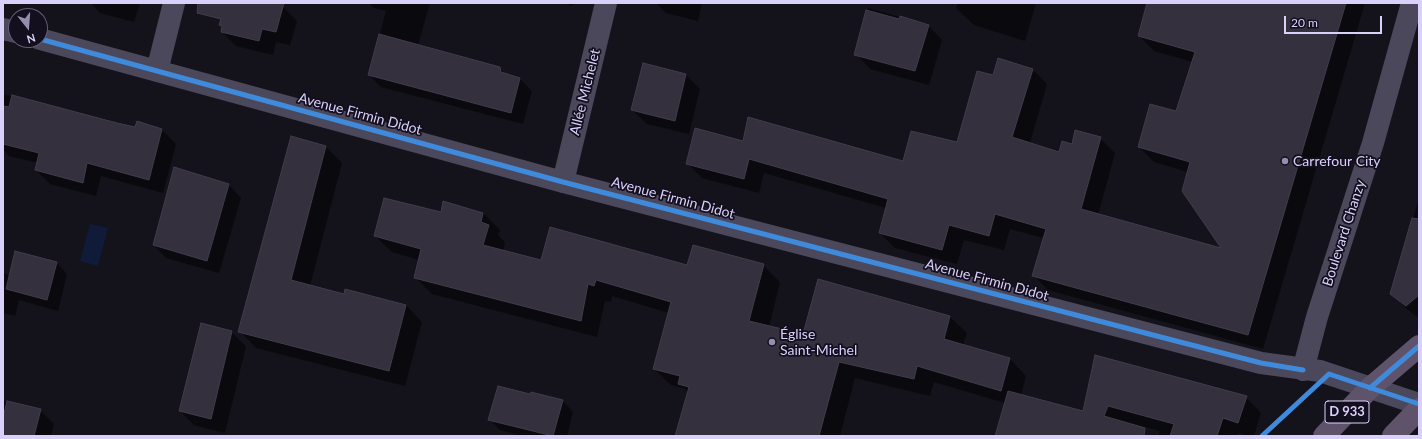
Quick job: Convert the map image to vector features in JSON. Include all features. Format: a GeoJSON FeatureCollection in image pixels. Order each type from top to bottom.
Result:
{"type":"FeatureCollection","features":[{"type":"Feature","properties":{"kind":"main road","name":"D 933"},"geometry":{"type":"LineString","coordinates":[[1324,436],[1370,388],[1419,346]]}},
{"type":"Feature","properties":{"kind":"main road"},"geometry":{"type":"LineString","coordinates":[[1393,436],[1419,409]]}},
{"type":"Feature","properties":{"kind":"street"},"geometry":{"type":"LineString","coordinates":[[157,71],[174,3]]}},
{"type":"Feature","properties":{"kind":"street","name":"Allée Michelet"},"geometry":{"type":"LineString","coordinates":[[563,182],[606,3]]}},
{"type":"Feature","properties":{"kind":"street","name":"Boulevard Chanzy"},"geometry":{"type":"LineString","coordinates":[[1303,370],[1317,317],[1372,143],[1412,3]]}},
{"type":"Feature","properties":{"kind":"street","name":"Avenue Firmin Didot"},"geometry":{"type":"LineString","coordinates":[[48,41],[563,182],[1261,363],[1320,372],[1419,404]]}},
{"type":"Feature","properties":{"kind":"water"},"geometry":{"type":"Polygon","coordinates":[[[90,224],[108,228],[98,266],[80,261],[90,224]]]}},
{"type":"Feature","properties":{"kind":"building"},"geometry":{"type":"Polygon","coordinates":[[[198,3],[284,3],[276,32],[262,29],[259,41],[221,32],[222,26],[219,25],[221,19],[197,13],[198,3]]]}},
{"type":"Feature","properties":{"kind":"building"},"geometry":{"type":"Polygon","coordinates":[[[1147,3],[1346,3],[1248,335],[1032,276],[1046,229],[995,214],[989,236],[949,225],[942,250],[879,233],[888,199],[749,159],[744,179],[686,164],[695,128],[743,141],[748,117],[903,161],[911,131],[957,142],[977,71],[993,75],[998,58],[1033,69],[1012,137],[1059,152],[1062,141],[1072,144],[1075,130],[1101,137],[1081,209],[1221,248],[1182,191],[1190,162],[1138,147],[1150,104],[1176,111],[1195,52],[1138,36],[1147,3]]]}},
{"type":"Feature","properties":{"kind":"building"},"geometry":{"type":"Polygon","coordinates":[[[866,10],[899,19],[900,16],[929,25],[915,71],[854,55],[866,10]]]}},
{"type":"Feature","properties":{"kind":"building"},"geometry":{"type":"Polygon","coordinates":[[[379,34],[500,67],[501,72],[520,78],[511,113],[368,75],[379,34]]]}},
{"type":"Feature","properties":{"kind":"building"},"geometry":{"type":"Polygon","coordinates":[[[643,63],[686,74],[675,121],[631,110],[643,63]]]}},
{"type":"Feature","properties":{"kind":"building"},"geometry":{"type":"Polygon","coordinates":[[[12,95],[117,123],[135,127],[137,121],[162,129],[149,180],[87,163],[83,183],[35,170],[39,153],[3,144],[3,106],[9,107],[12,95]]]}},
{"type":"Feature","properties":{"kind":"building"},"geometry":{"type":"Polygon","coordinates":[[[291,136],[326,146],[291,280],[344,294],[345,289],[406,305],[389,371],[238,332],[291,136]]]}},
{"type":"Feature","properties":{"kind":"building"},"geometry":{"type":"Polygon","coordinates":[[[174,167],[229,184],[207,261],[153,245],[174,167]]]}},
{"type":"Feature","properties":{"kind":"building"},"geometry":{"type":"Polygon","coordinates":[[[384,198],[441,212],[443,201],[483,213],[481,222],[489,225],[483,245],[541,260],[550,227],[687,265],[693,245],[764,264],[749,321],[803,334],[818,279],[950,316],[944,339],[1010,358],[1001,391],[917,366],[914,379],[839,362],[819,436],[675,436],[689,387],[678,384],[680,376],[653,369],[671,302],[596,280],[594,286],[588,284],[581,321],[414,278],[421,249],[374,236],[384,198]]]}},
{"type":"Feature","properties":{"kind":"building"},"geometry":{"type":"Polygon","coordinates":[[[1412,218],[1419,219],[1419,295],[1406,306],[1390,294],[1412,218]]]}},
{"type":"Feature","properties":{"kind":"building"},"geometry":{"type":"Polygon","coordinates":[[[15,251],[57,262],[47,300],[6,289],[15,251]]]}},
{"type":"Feature","properties":{"kind":"building"},"geometry":{"type":"Polygon","coordinates":[[[201,323],[232,331],[211,419],[179,411],[201,323]]]}},
{"type":"Feature","properties":{"kind":"building"},"geometry":{"type":"Polygon","coordinates":[[[1095,355],[1247,396],[1238,423],[1223,418],[1217,436],[1170,436],[1174,424],[1108,406],[1104,416],[1145,428],[1144,436],[995,436],[1008,391],[1083,411],[1095,355]]]}},
{"type":"Feature","properties":{"kind":"building"},"geometry":{"type":"Polygon","coordinates":[[[498,386],[563,400],[553,436],[488,420],[498,386]]]}},
{"type":"Feature","properties":{"kind":"building"},"geometry":{"type":"Polygon","coordinates":[[[7,401],[41,409],[34,436],[3,436],[3,418],[7,401]]]}},
{"type":"Feature","properties":{"kind":"cycle path"},"geometry":{"type":"LineString","coordinates":[[48,41],[563,182],[1261,363],[1303,370]]}},
{"type":"Feature","properties":{"kind":"cycle path"},"geometry":{"type":"LineString","coordinates":[[1370,388],[1419,346]]}},
{"type":"Feature","properties":{"kind":"cycle path"},"geometry":{"type":"LineString","coordinates":[[1262,436],[1329,374],[1419,404]]}},
{"type":"Feature","properties":{"kind":"place","name":"Carrefour City"},"geometry":{"type":"Point","coordinates":[1285,161]}},
{"type":"Feature","properties":{"kind":"place","name":"Église Saint-Michel"},"geometry":{"type":"Point","coordinates":[772,342]}}]}
